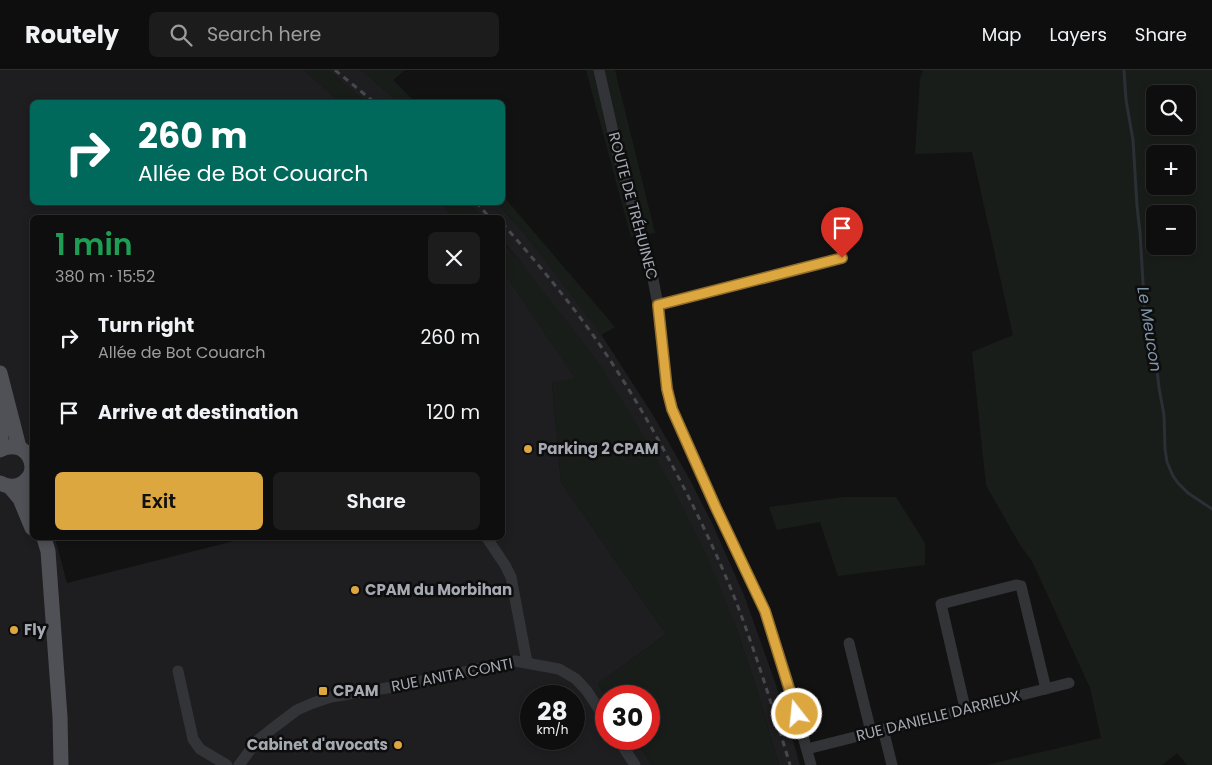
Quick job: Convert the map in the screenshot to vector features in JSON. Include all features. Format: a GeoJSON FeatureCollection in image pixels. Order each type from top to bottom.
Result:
{"type":"FeatureCollection","features":[{"type":"Feature","properties":{"kind":"main road"},"geometry":{"type":"LineString","coordinates":[[0,373],[19,447]]}},
{"type":"Feature","properties":{"kind":"main road"},"geometry":{"type":"LineString","coordinates":[[0,408],[0,450],[6,447],[19,447],[30,458]]}},
{"type":"Feature","properties":{"kind":"main road"},"geometry":{"type":"LineString","coordinates":[[5,485],[16,486],[22,484],[30,476]]}},
{"type":"Feature","properties":{"kind":"main road"},"geometry":{"type":"LineString","coordinates":[[28,480],[30,490]]}},
{"type":"Feature","properties":{"kind":"main road"},"geometry":{"type":"LineString","coordinates":[[5,485],[20,499],[30,523]]}},
{"type":"Feature","properties":{"kind":"main road"},"geometry":{"type":"LineString","coordinates":[[37,540],[49,570]]}},
{"type":"Feature","properties":{"kind":"main road"},"geometry":{"type":"LineString","coordinates":[[45,540],[48,551],[60,717],[60,765]]}},
{"type":"Feature","properties":{"kind":"street","name":"ROUTE DE TRÉHUINEC"},"geometry":{"type":"LineString","coordinates":[[599,70],[618,154],[652,274],[658,305],[667,389],[672,409],[765,611],[812,765]]}},
{"type":"Feature","properties":{"kind":"street"},"geometry":{"type":"LineString","coordinates":[[658,305],[842,258]]}},
{"type":"Feature","properties":{"kind":"street"},"geometry":{"type":"LineString","coordinates":[[488,540],[511,577],[527,662]]}},
{"type":"Feature","properties":{"kind":"street"},"geometry":{"type":"LineString","coordinates":[[965,708],[941,604],[1016,585],[1021,586],[1046,689]]}},
{"type":"Feature","properties":{"kind":"street"},"geometry":{"type":"LineString","coordinates":[[849,643],[871,732]]}},
{"type":"Feature","properties":{"kind":"street","name":"RUE ANITA CONTI"},"geometry":{"type":"LineString","coordinates":[[239,765],[257,741],[297,710],[313,703],[331,697],[398,686],[515,660],[559,669],[576,680],[587,691],[595,703]]}},
{"type":"Feature","properties":{"kind":"street"},"geometry":{"type":"LineString","coordinates":[[178,672],[193,739],[200,749],[227,765]]}},
{"type":"Feature","properties":{"kind":"street","name":"RUE DANIELLE DARRIEUX"},"geometry":{"type":"LineString","coordinates":[[807,749],[1069,683]]}},
{"type":"Feature","properties":{"kind":"street"},"geometry":{"type":"LineString","coordinates":[[883,729],[892,765]]}},
{"type":"Feature","properties":{"kind":"street"},"geometry":{"type":"LineString","coordinates":[[625,750],[635,765]]}},
{"type":"Feature","properties":{"kind":"shaded area"},"geometry":{"type":"Polygon","coordinates":[[[0,70],[304,70],[338,100],[30,100],[30,205],[443,205],[452,215],[30,215],[30,540],[56,540],[67,583],[238,540],[505,540],[505,274],[576,379],[552,383],[561,482],[666,634],[599,685],[595,685],[595,750],[642,750],[652,765],[0,765],[0,70]]]}},
{"type":"Feature","properties":{"kind":"shaded area"},"geometry":{"type":"Polygon","coordinates":[[[304,70],[328,70],[364,100],[338,100],[304,70]]]}},
{"type":"Feature","properties":{"kind":"shaded area"},"geometry":{"type":"Polygon","coordinates":[[[328,70],[361,70],[396,100],[364,100],[328,70]]]}},
{"type":"Feature","properties":{"kind":"shaded area"},"geometry":{"type":"Polygon","coordinates":[[[361,70],[405,70],[393,80],[413,100],[396,100],[361,70]]]}},
{"type":"Feature","properties":{"kind":"shaded area"},"geometry":{"type":"Polygon","coordinates":[[[586,70],[615,70],[655,233],[631,237],[586,70]]]}},
{"type":"Feature","properties":{"kind":"shaded area"},"geometry":{"type":"Polygon","coordinates":[[[923,70],[1212,70],[1212,765],[1187,765],[1177,753],[1162,765],[986,765],[1101,738],[1090,688],[1032,561],[1020,545],[986,485],[972,352],[1013,335],[972,152],[915,154],[920,79],[923,70]]]}},
{"type":"Feature","properties":{"kind":"shaded area"},"geometry":{"type":"Polygon","coordinates":[[[505,198],[615,327],[601,335],[524,233],[499,205],[505,205],[505,198]]]}},
{"type":"Feature","properties":{"kind":"shaded area"},"geometry":{"type":"Polygon","coordinates":[[[442,205],[470,205],[480,215],[452,215],[442,205]]]}},
{"type":"Feature","properties":{"kind":"shaded area"},"geometry":{"type":"Polygon","coordinates":[[[470,205],[499,205],[524,233],[595,325],[653,415],[712,523],[744,595],[782,702],[800,765],[779,765],[755,683],[734,622],[520,261],[505,243],[505,215],[480,215],[470,205]]]}},
{"type":"Feature","properties":{"kind":"shaded area"},"geometry":{"type":"Polygon","coordinates":[[[505,244],[599,363],[634,419],[673,488],[706,553],[734,622],[755,683],[779,765],[652,765],[642,750],[660,750],[660,685],[598,684],[666,634],[561,482],[552,382],[575,378],[505,274],[505,244]]]}},
{"type":"Feature","properties":{"kind":"shaded area"},"geometry":{"type":"Polygon","coordinates":[[[844,497],[896,497],[925,543],[925,565],[838,576],[820,522],[777,530],[769,507],[844,497]]]}},
{"type":"Feature","properties":{"kind":"waterway","name":"Le Meucon"},"geometry":{"type":"LineString","coordinates":[[1124,70],[1126,100],[1133,140],[1145,316],[1155,352],[1164,415],[1167,462],[1178,483],[1188,493],[1212,509]]}},
{"type":"Feature","properties":{"kind":"railway"},"geometry":{"type":"LineString","coordinates":[[335,70],[372,100]]}},
{"type":"Feature","properties":{"kind":"railway"},"geometry":{"type":"LineString","coordinates":[[479,205],[487,215]]}},
{"type":"Feature","properties":{"kind":"railway"},"geometry":{"type":"LineString","coordinates":[[505,227],[549,278],[593,335],[629,389],[672,465],[711,543],[737,604],[765,684],[790,765]]}},
{"type":"Feature","properties":{"kind":"place","name":"Parking 2 CPAM"},"geometry":{"type":"Point","coordinates":[528,449]}},
{"type":"Feature","properties":{"kind":"place","name":"CPAM du Morbihan"},"geometry":{"type":"Point","coordinates":[355,590]}},
{"type":"Feature","properties":{"kind":"place","name":"Fly"},"geometry":{"type":"Point","coordinates":[14,630]}},
{"type":"Feature","properties":{"kind":"place","name":"CPAM"},"geometry":{"type":"Point","coordinates":[323,691]}},
{"type":"Feature","properties":{"kind":"place","name":"Cabinet d'avocats"},"geometry":{"type":"Point","coordinates":[398,745]}},
{"type":"Feature","properties":{"kind":"route"},"geometry":{"type":"LineString","coordinates":[[797,714],[765,611],[672,409],[667,389],[658,305],[842,258]]}}]}
